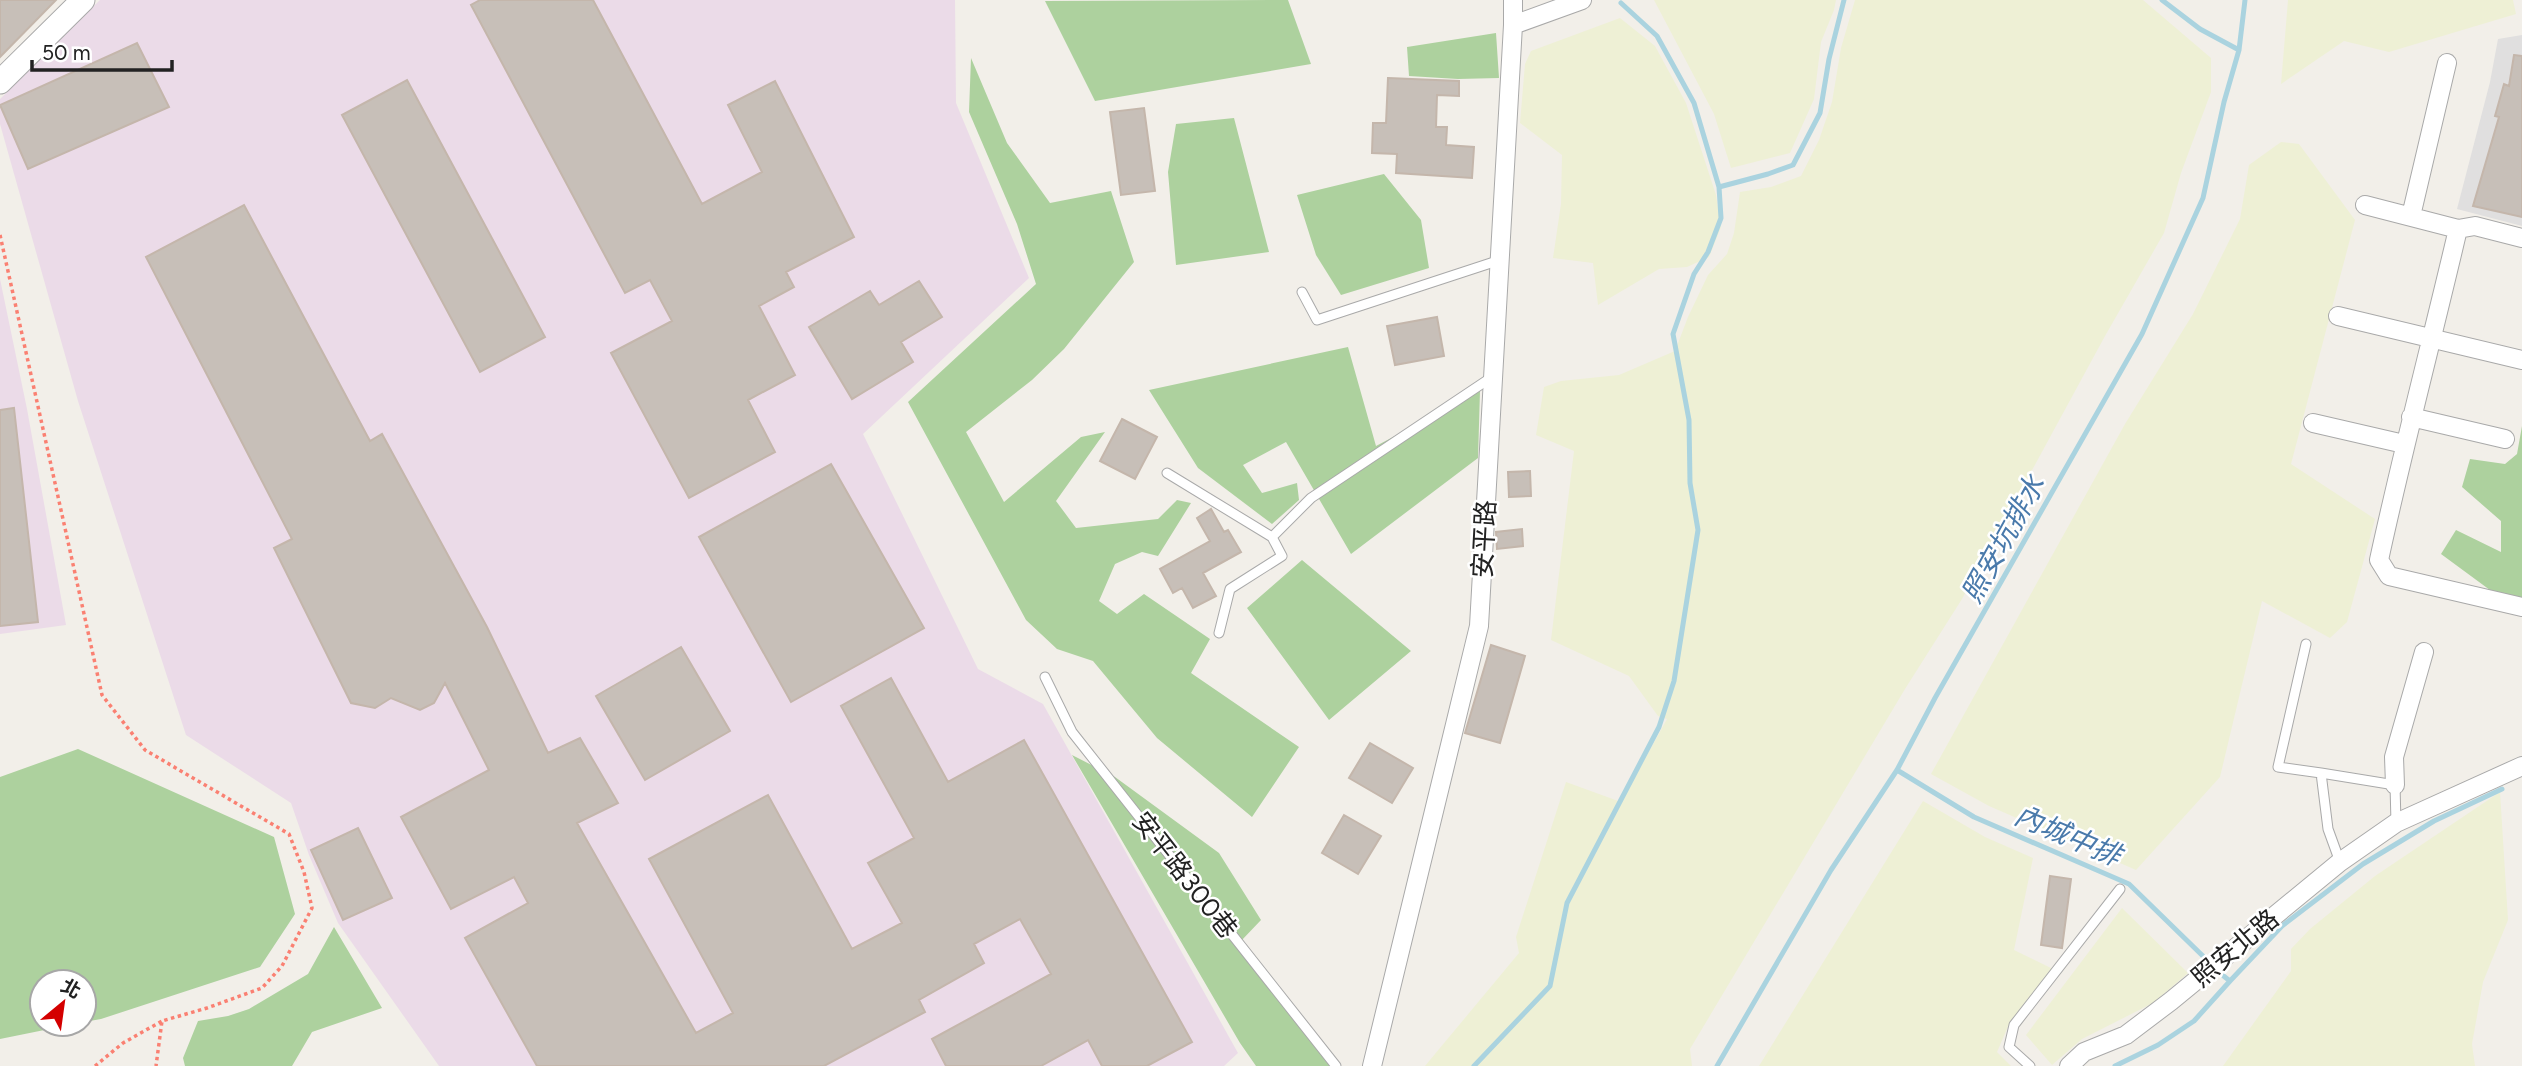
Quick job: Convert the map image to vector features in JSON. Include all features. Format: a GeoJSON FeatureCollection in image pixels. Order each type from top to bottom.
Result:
{"type":"FeatureCollection","features":[{"type":"Feature","properties":{"kind":"street"},"geometry":{"type":"LineString","coordinates":[[0,82],[83,0]]}},
{"type":"Feature","properties":{"kind":"street","name":"安平路"},"geometry":{"type":"LineString","coordinates":[[1372,1066],[1479,626],[1513,0]]}},
{"type":"Feature","properties":{"kind":"street"},"geometry":{"type":"LineString","coordinates":[[1513,25],[1582,0]]}},
{"type":"Feature","properties":{"kind":"street"},"geometry":{"type":"LineString","coordinates":[[2411,216],[2447,63]]}},
{"type":"Feature","properties":{"kind":"street"},"geometry":{"type":"LineString","coordinates":[[2365,205],[2458,229],[2475,226],[2522,238]]}},
{"type":"Feature","properties":{"kind":"street"},"geometry":{"type":"LineString","coordinates":[[2458,229],[2404,444],[2379,560],[2389,576],[2522,607]]}},
{"type":"Feature","properties":{"kind":"street"},"geometry":{"type":"LineString","coordinates":[[2338,316],[2522,360]]}},
{"type":"Feature","properties":{"kind":"street"},"geometry":{"type":"LineString","coordinates":[[2411,417],[2505,439]]}},
{"type":"Feature","properties":{"kind":"street"},"geometry":{"type":"LineString","coordinates":[[2313,423],[2404,444]]}},
{"type":"Feature","properties":{"kind":"street"},"geometry":{"type":"LineString","coordinates":[[2395,785],[2394,757],[2424,652]]}},
{"type":"Feature","properties":{"kind":"street","name":"照安北路"},"geometry":{"type":"LineString","coordinates":[[2069,1066],[2084,1052],[2126,1035],[2340,862],[2396,822],[2522,766]]}},
{"type":"Feature","properties":{"kind":"lane"},"geometry":{"type":"LineString","coordinates":[[1302,292],[1317,320],[1500,260]]}},
{"type":"Feature","properties":{"kind":"lane"},"geometry":{"type":"LineString","coordinates":[[1272,537],[1311,499],[1493,376]]}},
{"type":"Feature","properties":{"kind":"lane"},"geometry":{"type":"LineString","coordinates":[[1167,473],[1272,537],[1282,556],[1230,589],[1219,633]]}},
{"type":"Feature","properties":{"kind":"lane"},"geometry":{"type":"LineString","coordinates":[[2306,645],[2278,767],[2395,785],[2396,822]]}},
{"type":"Feature","properties":{"kind":"lane","name":"安平路300巷"},"geometry":{"type":"LineString","coordinates":[[1045,677],[1072,732],[1336,1066]]}},
{"type":"Feature","properties":{"kind":"lane"},"geometry":{"type":"LineString","coordinates":[[2321,773],[2328,829],[2340,862]]}},
{"type":"Feature","properties":{"kind":"lane"},"geometry":{"type":"LineString","coordinates":[[2030,1066],[2009,1048],[2014,1025],[2120,889]]}},
{"type":"Feature","properties":{"kind":"path"},"geometry":{"type":"LineString","coordinates":[[0,235],[102,695],[145,750],[289,834],[304,872],[312,908],[282,966],[262,988],[207,1009],[162,1021],[123,1043],[95,1066]]}},
{"type":"Feature","properties":{"kind":"path"},"geometry":{"type":"LineString","coordinates":[[156,1066],[162,1021]]}},
{"type":"Feature","properties":{"kind":"shaded area"},"geometry":{"type":"Polygon","coordinates":[[[100,0],[955,0],[956,103],[1029,278],[863,434],[978,669],[1043,704],[1238,1053],[1224,1066],[439,1066],[338,923],[309,855],[291,803],[186,735],[78,401],[0,124],[0,99],[100,0]]]}},
{"type":"Feature","properties":{"kind":"shaded area"},"geometry":{"type":"Polygon","coordinates":[[[2522,35],[2522,226],[2457,209],[2490,82],[2498,39],[2522,35]]]}},
{"type":"Feature","properties":{"kind":"shaded area"},"geometry":{"type":"Polygon","coordinates":[[[0,279],[27,409],[66,625],[0,634],[0,279]]]}},
{"type":"Feature","properties":{"kind":"green space"},"geometry":{"type":"Polygon","coordinates":[[[1288,0],[1311,64],[1095,101],[1045,1],[1288,0]]]}},
{"type":"Feature","properties":{"kind":"green space"},"geometry":{"type":"Polygon","coordinates":[[[1654,0],[1836,0],[1821,42],[1814,99],[1790,153],[1731,168],[1714,114],[1654,0]]]}},
{"type":"Feature","properties":{"kind":"green space"},"geometry":{"type":"Polygon","coordinates":[[[1855,0],[2143,0],[2211,58],[2211,92],[2181,173],[2164,233],[1962,599],[1905,689],[1690,1049],[1692,1066],[1425,1066],[1519,953],[1516,937],[1566,782],[1621,802],[1667,719],[1658,716],[1629,676],[1551,640],[1574,451],[1536,435],[1544,387],[1561,381],[1619,375],[1675,351],[1708,275],[1727,254],[1734,233],[1740,192],[1771,187],[1801,176],[1819,140],[1832,102],[1841,48],[1855,0]]]}},
{"type":"Feature","properties":{"kind":"green space"},"geometry":{"type":"Polygon","coordinates":[[[2288,0],[2513,0],[2516,14],[2389,52],[2344,41],[2281,84],[2288,0]]]}},
{"type":"Feature","properties":{"kind":"green space"},"geometry":{"type":"Polygon","coordinates":[[[1620,18],[1655,46],[1686,103],[1716,195],[1721,227],[1709,257],[1687,267],[1659,269],[1598,305],[1593,263],[1553,258],[1561,204],[1562,155],[1520,123],[1525,64],[1531,51],[1620,18]]]}},
{"type":"Feature","properties":{"kind":"green space"},"geometry":{"type":"Polygon","coordinates":[[[1496,33],[1499,78],[1409,76],[1407,47],[1496,33]]]}},
{"type":"Feature","properties":{"kind":"green space"},"geometry":{"type":"Polygon","coordinates":[[[971,58],[1007,143],[1050,203],[1111,191],[1134,262],[1064,349],[1032,380],[966,432],[1004,502],[1081,437],[1105,432],[1056,501],[1076,528],[1158,519],[1177,500],[1191,503],[1158,556],[1142,552],[1115,564],[1099,601],[1117,614],[1144,594],[1210,639],[1191,673],[1299,747],[1252,817],[1157,738],[1093,661],[1057,649],[1026,620],[908,402],[1036,284],[1017,224],[969,112],[971,58]]]}},
{"type":"Feature","properties":{"kind":"green space"},"geometry":{"type":"Polygon","coordinates":[[[1234,118],[1269,252],[1176,265],[1168,172],[1176,124],[1234,118]]]}},
{"type":"Feature","properties":{"kind":"green space"},"geometry":{"type":"Polygon","coordinates":[[[2281,142],[2299,144],[2355,220],[2291,464],[2375,519],[2347,622],[2330,638],[2262,601],[2220,777],[2136,870],[1989,806],[1931,774],[2125,424],[2193,314],[2240,219],[2249,165],[2281,142]]]}},
{"type":"Feature","properties":{"kind":"green space"},"geometry":{"type":"Polygon","coordinates":[[[1384,174],[1421,220],[1429,268],[1341,295],[1316,255],[1297,195],[1384,174]]]}},
{"type":"Feature","properties":{"kind":"green space"},"geometry":{"type":"Polygon","coordinates":[[[1348,347],[1376,446],[1480,391],[1478,458],[1351,554],[1286,442],[1243,465],[1262,493],[1297,483],[1299,500],[1272,524],[1198,468],[1149,390],[1348,347]]]}},
{"type":"Feature","properties":{"kind":"green space"},"geometry":{"type":"Polygon","coordinates":[[[2522,426],[2522,599],[2494,593],[2441,554],[2456,530],[2501,552],[2501,521],[2462,487],[2470,459],[2505,464],[2517,454],[2522,426]]]}},
{"type":"Feature","properties":{"kind":"green space"},"geometry":{"type":"Polygon","coordinates":[[[1302,560],[1411,651],[1329,720],[1247,608],[1302,560]]]}},
{"type":"Feature","properties":{"kind":"green space"},"geometry":{"type":"Polygon","coordinates":[[[78,749],[274,837],[295,914],[260,967],[101,1019],[98,1020],[98,968],[28,968],[28,1033],[0,1039],[0,777],[78,749]]]}},
{"type":"Feature","properties":{"kind":"green space"},"geometry":{"type":"Polygon","coordinates":[[[1072,755],[1115,777],[1219,853],[1261,920],[1241,941],[1336,1066],[1256,1066],[1072,755]]]}},
{"type":"Feature","properties":{"kind":"green space"},"geometry":{"type":"Polygon","coordinates":[[[2500,792],[2508,920],[2483,982],[2472,1044],[2475,1066],[2223,1066],[2291,971],[2291,949],[2310,929],[2375,876],[2500,792]]]}},
{"type":"Feature","properties":{"kind":"green space"},"geometry":{"type":"Polygon","coordinates":[[[1923,801],[1985,837],[2033,858],[2014,950],[2053,969],[2010,1022],[1997,1052],[2011,1066],[1759,1066],[1923,801]]]}},
{"type":"Feature","properties":{"kind":"green space"},"geometry":{"type":"Polygon","coordinates":[[[2122,908],[2188,973],[2153,1003],[2082,1039],[2052,1065],[2026,1035],[2122,908]]]}},
{"type":"Feature","properties":{"kind":"green space"},"geometry":{"type":"Polygon","coordinates":[[[334,927],[382,1008],[312,1032],[292,1066],[185,1066],[183,1058],[198,1021],[249,1009],[308,974],[334,927]]]}},
{"type":"Feature","properties":{"kind":"building"},"geometry":{"type":"Polygon","coordinates":[[[0,0],[56,0],[0,57],[0,0]]]}},
{"type":"Feature","properties":{"kind":"building"},"geometry":{"type":"Polygon","coordinates":[[[480,0],[593,0],[702,204],[762,172],[728,105],[775,81],[854,237],[786,272],[794,287],[759,306],[795,375],[748,400],[775,452],[689,498],[611,353],[672,321],[650,280],[625,293],[471,5],[480,0]]]}},
{"type":"Feature","properties":{"kind":"building"},"geometry":{"type":"Polygon","coordinates":[[[137,43],[169,107],[28,169],[0,105],[137,43]]]}},
{"type":"Feature","properties":{"kind":"building"},"geometry":{"type":"Polygon","coordinates":[[[2514,55],[2522,56],[2522,217],[2473,206],[2499,117],[2495,116],[2504,84],[2509,86],[2514,55]]]}},
{"type":"Feature","properties":{"kind":"building"},"geometry":{"type":"Polygon","coordinates":[[[1388,78],[1459,81],[1459,96],[1437,95],[1436,127],[1447,127],[1446,145],[1474,147],[1472,178],[1396,173],[1397,154],[1372,153],[1373,123],[1386,123],[1388,78]]]}},
{"type":"Feature","properties":{"kind":"building"},"geometry":{"type":"Polygon","coordinates":[[[407,80],[545,337],[480,372],[342,115],[407,80]]]}},
{"type":"Feature","properties":{"kind":"building"},"geometry":{"type":"Polygon","coordinates":[[[1144,108],[1155,191],[1121,195],[1110,112],[1144,108]]]}},
{"type":"Feature","properties":{"kind":"building"},"geometry":{"type":"Polygon","coordinates":[[[244,205],[370,441],[382,434],[487,627],[548,753],[580,738],[618,803],[577,823],[696,1033],[733,1013],[649,859],[768,795],[852,949],[902,923],[868,863],[914,838],[841,706],[891,678],[948,782],[1024,740],[1192,1042],[1147,1066],[1102,1066],[1088,1040],[1041,1066],[946,1066],[932,1039],[1051,974],[1020,919],[974,944],[984,963],[919,1000],[925,1012],[824,1066],[537,1066],[465,938],[528,903],[514,877],[451,909],[401,817],[489,770],[445,683],[434,703],[420,710],[391,698],[375,708],[351,703],[274,548],[292,539],[146,257],[244,205]]]}},
{"type":"Feature","properties":{"kind":"building"},"geometry":{"type":"Polygon","coordinates":[[[919,281],[942,317],[901,342],[913,362],[852,399],[809,327],[870,291],[879,305],[919,281]]]}},
{"type":"Feature","properties":{"kind":"building"},"geometry":{"type":"Polygon","coordinates":[[[1437,317],[1444,356],[1395,365],[1387,326],[1437,317]]]}},
{"type":"Feature","properties":{"kind":"building"},"geometry":{"type":"Polygon","coordinates":[[[14,408],[38,622],[0,626],[0,410],[14,408]]]}},
{"type":"Feature","properties":{"kind":"building"},"geometry":{"type":"Polygon","coordinates":[[[1122,419],[1157,437],[1135,479],[1100,461],[1122,419]]]}},
{"type":"Feature","properties":{"kind":"building"},"geometry":{"type":"Polygon","coordinates":[[[831,464],[924,628],[791,702],[699,537],[831,464]]]}},
{"type":"Feature","properties":{"kind":"building"},"geometry":{"type":"Polygon","coordinates":[[[1530,471],[1531,496],[1509,497],[1508,472],[1530,471]]]}},
{"type":"Feature","properties":{"kind":"building"},"geometry":{"type":"Polygon","coordinates":[[[1211,509],[1224,532],[1228,530],[1241,552],[1203,573],[1216,596],[1193,608],[1182,588],[1173,593],[1160,569],[1210,541],[1197,518],[1211,509]]]}},
{"type":"Feature","properties":{"kind":"building"},"geometry":{"type":"Polygon","coordinates":[[[1522,529],[1523,546],[1497,549],[1496,532],[1522,529]]]}},
{"type":"Feature","properties":{"kind":"building"},"geometry":{"type":"Polygon","coordinates":[[[1491,645],[1525,656],[1500,743],[1465,733],[1491,645]]]}},
{"type":"Feature","properties":{"kind":"building"},"geometry":{"type":"Polygon","coordinates":[[[681,647],[730,731],[645,780],[596,696],[681,647]]]}},
{"type":"Feature","properties":{"kind":"building"},"geometry":{"type":"Polygon","coordinates":[[[1370,743],[1413,768],[1392,803],[1349,778],[1370,743]]]}},
{"type":"Feature","properties":{"kind":"building"},"geometry":{"type":"Polygon","coordinates":[[[1344,815],[1381,836],[1358,874],[1322,853],[1344,815]]]}},
{"type":"Feature","properties":{"kind":"building"},"geometry":{"type":"Polygon","coordinates":[[[358,828],[392,898],[343,920],[311,850],[358,828]]]}},
{"type":"Feature","properties":{"kind":"building"},"geometry":{"type":"Polygon","coordinates":[[[2050,876],[2071,879],[2062,948],[2041,945],[2050,876]]]}},
{"type":"Feature","properties":{"kind":"waterway"},"geometry":{"type":"LineString","coordinates":[[1719,187],[1793,165],[1820,113],[1829,59],[1844,0]]}},
{"type":"Feature","properties":{"kind":"waterway"},"geometry":{"type":"LineString","coordinates":[[2162,0],[2200,29],[2239,50]]}},
{"type":"Feature","properties":{"kind":"waterway","name":"照安坑排水"},"geometry":{"type":"LineString","coordinates":[[1717,1066],[1831,870],[1897,770],[1935,698],[2142,334],[2203,198],[2224,102],[2239,50],[2245,0]]}},
{"type":"Feature","properties":{"kind":"waterway"},"geometry":{"type":"LineString","coordinates":[[1474,1066],[1550,986],[1567,903],[1659,727],[1674,681],[1698,530],[1690,483],[1689,420],[1673,334],[1694,274],[1708,252],[1721,218],[1719,187],[1694,103],[1657,36],[1621,3]]}},
{"type":"Feature","properties":{"kind":"waterway","name":"內城中排"},"geometry":{"type":"LineString","coordinates":[[1897,770],[1974,817],[2129,884],[2207,960]]}},
{"type":"Feature","properties":{"kind":"waterway"},"geometry":{"type":"LineString","coordinates":[[2230,981],[2282,926],[2363,864],[2434,821],[2502,789]]}},
{"type":"Feature","properties":{"kind":"waterway","name":"內城中排"},"geometry":{"type":"LineString","coordinates":[[2115,1066],[2158,1045],[2194,1021],[2230,981],[2221,974]]}}]}
